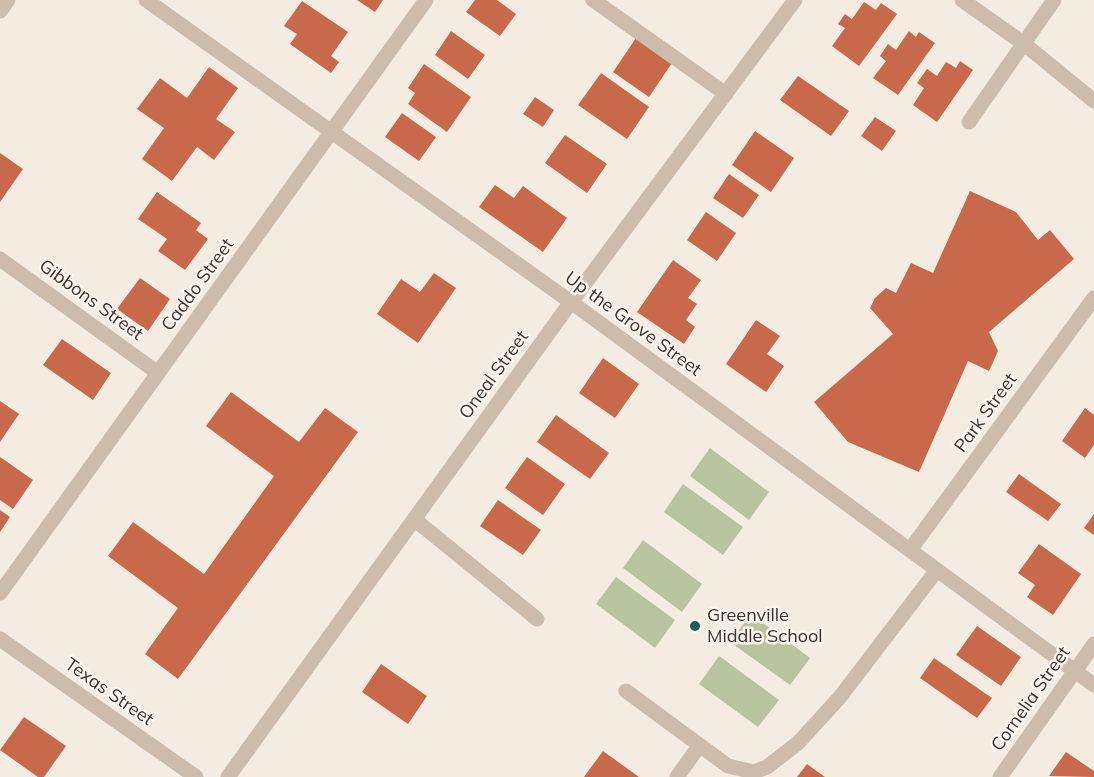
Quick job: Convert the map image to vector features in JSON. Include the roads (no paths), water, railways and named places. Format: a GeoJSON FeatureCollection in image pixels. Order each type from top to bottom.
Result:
{"type":"FeatureCollection","features":[{"type":"Feature","properties":{"kind":"street"},"geometry":{"type":"LineString","coordinates":[[0,11],[8,0]]}},
{"type":"Feature","properties":{"kind":"street","name":"Up the Grove Street"},"geometry":{"type":"LineString","coordinates":[[146,0],[571,302],[1094,685]]}},
{"type":"Feature","properties":{"kind":"street","name":"Caddo Street"},"geometry":{"type":"LineString","coordinates":[[0,593],[426,0]]}},
{"type":"Feature","properties":{"kind":"street"},"geometry":{"type":"LineString","coordinates":[[593,0],[726,94]]}},
{"type":"Feature","properties":{"kind":"street","name":"Oneal Street"},"geometry":{"type":"LineString","coordinates":[[228,777],[571,302],[795,0]]}},
{"type":"Feature","properties":{"kind":"street"},"geometry":{"type":"LineString","coordinates":[[962,0],[1023,43],[1094,100]]}},
{"type":"Feature","properties":{"kind":"street"},"geometry":{"type":"LineString","coordinates":[[969,122],[1054,0]]}},
{"type":"Feature","properties":{"kind":"street","name":"Gibbons Street"},"geometry":{"type":"LineString","coordinates":[[0,259],[158,373]]}},
{"type":"Feature","properties":{"kind":"street","name":"Park Street"},"geometry":{"type":"LineString","coordinates":[[910,550],[1094,298]]}},
{"type":"Feature","properties":{"kind":"street"},"geometry":{"type":"LineString","coordinates":[[414,519],[537,619]]}},
{"type":"Feature","properties":{"kind":"street"},"geometry":{"type":"LineString","coordinates":[[626,691],[728,766],[754,774],[782,758],[840,697],[937,570]]}},
{"type":"Feature","properties":{"kind":"street","name":"Texas Street"},"geometry":{"type":"LineString","coordinates":[[0,639],[196,777]]}},
{"type":"Feature","properties":{"kind":"street","name":"Cornelia Street"},"geometry":{"type":"LineString","coordinates":[[1000,777],[1094,644]]}},
{"type":"Feature","properties":{"kind":"street"},"geometry":{"type":"LineString","coordinates":[[677,777],[699,746]]}},
{"type":"Feature","properties":{"kind":"place","name":"Greenville Middle School"},"geometry":{"type":"Point","coordinates":[695,626]}}]}
